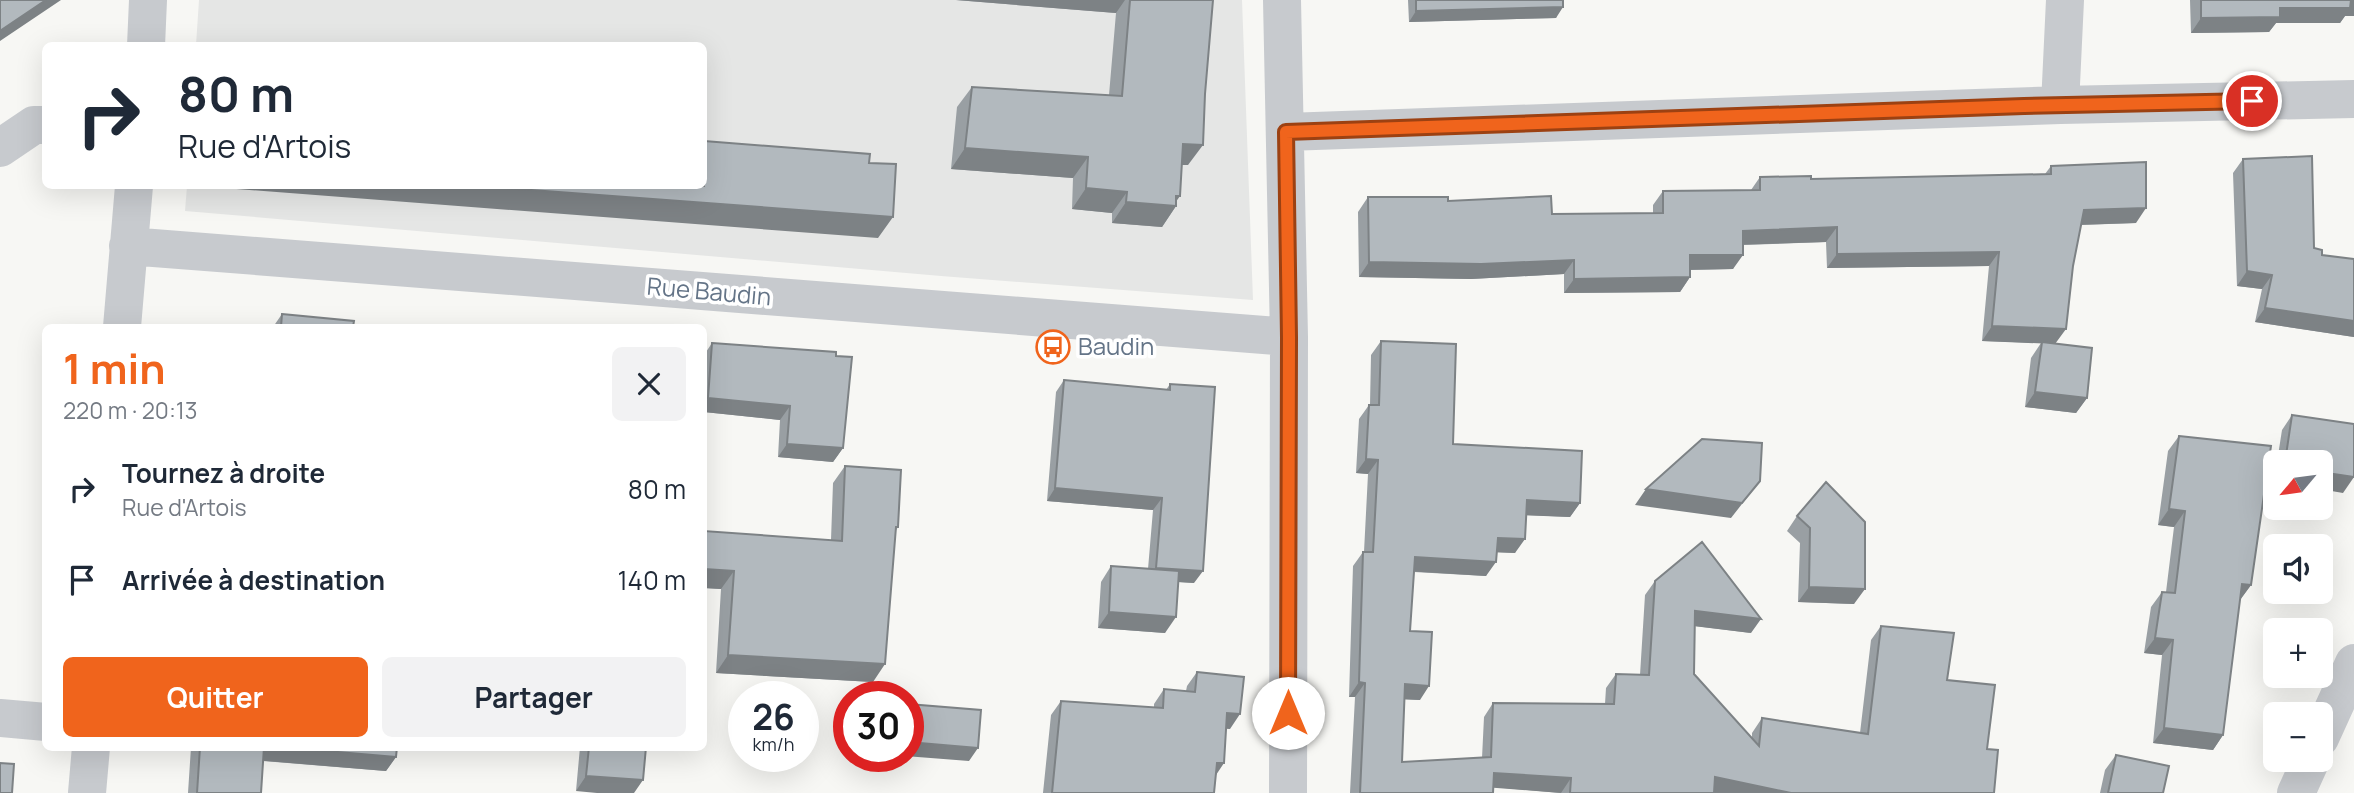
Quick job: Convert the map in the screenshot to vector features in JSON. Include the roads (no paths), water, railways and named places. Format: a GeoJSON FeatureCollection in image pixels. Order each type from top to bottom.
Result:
{"type":"FeatureCollection","features":[{"type":"Feature","properties":{"kind":"street"},"geometry":{"type":"LineString","coordinates":[[146,42],[148,0]]}},
{"type":"Feature","properties":{"kind":"street"},"geometry":{"type":"LineString","coordinates":[[1282,0],[1289,337],[1288,793]]}},
{"type":"Feature","properties":{"kind":"street"},"geometry":{"type":"LineString","coordinates":[[2060,105],[2065,0]]}},
{"type":"Feature","properties":{"kind":"street"},"geometry":{"type":"LineString","coordinates":[[1286,132],[2060,105],[2354,99]]}},
{"type":"Feature","properties":{"kind":"street"},"geometry":{"type":"LineString","coordinates":[[0,148],[34,125],[42,125]]}},
{"type":"Feature","properties":{"kind":"street"},"geometry":{"type":"LineString","coordinates":[[122,324],[134,189]]}},
{"type":"Feature","properties":{"kind":"street","name":"Rue Baudin"},"geometry":{"type":"LineString","coordinates":[[128,246],[1289,337]]}},
{"type":"Feature","properties":{"kind":"street"},"geometry":{"type":"LineString","coordinates":[[2333,709],[2354,663]]}},
{"type":"Feature","properties":{"kind":"street"},"geometry":{"type":"LineString","coordinates":[[0,718],[42,722]]}},
{"type":"Feature","properties":{"kind":"street"},"geometry":{"type":"LineString","coordinates":[[87,793],[91,751]]}},
{"type":"Feature","properties":{"kind":"street"},"geometry":{"type":"LineString","coordinates":[[2296,793],[2306,772]]}},
{"type":"Feature","properties":{"kind":"place","name":"Baudin"},"geometry":{"type":"Point","coordinates":[1053,347]}}]}
